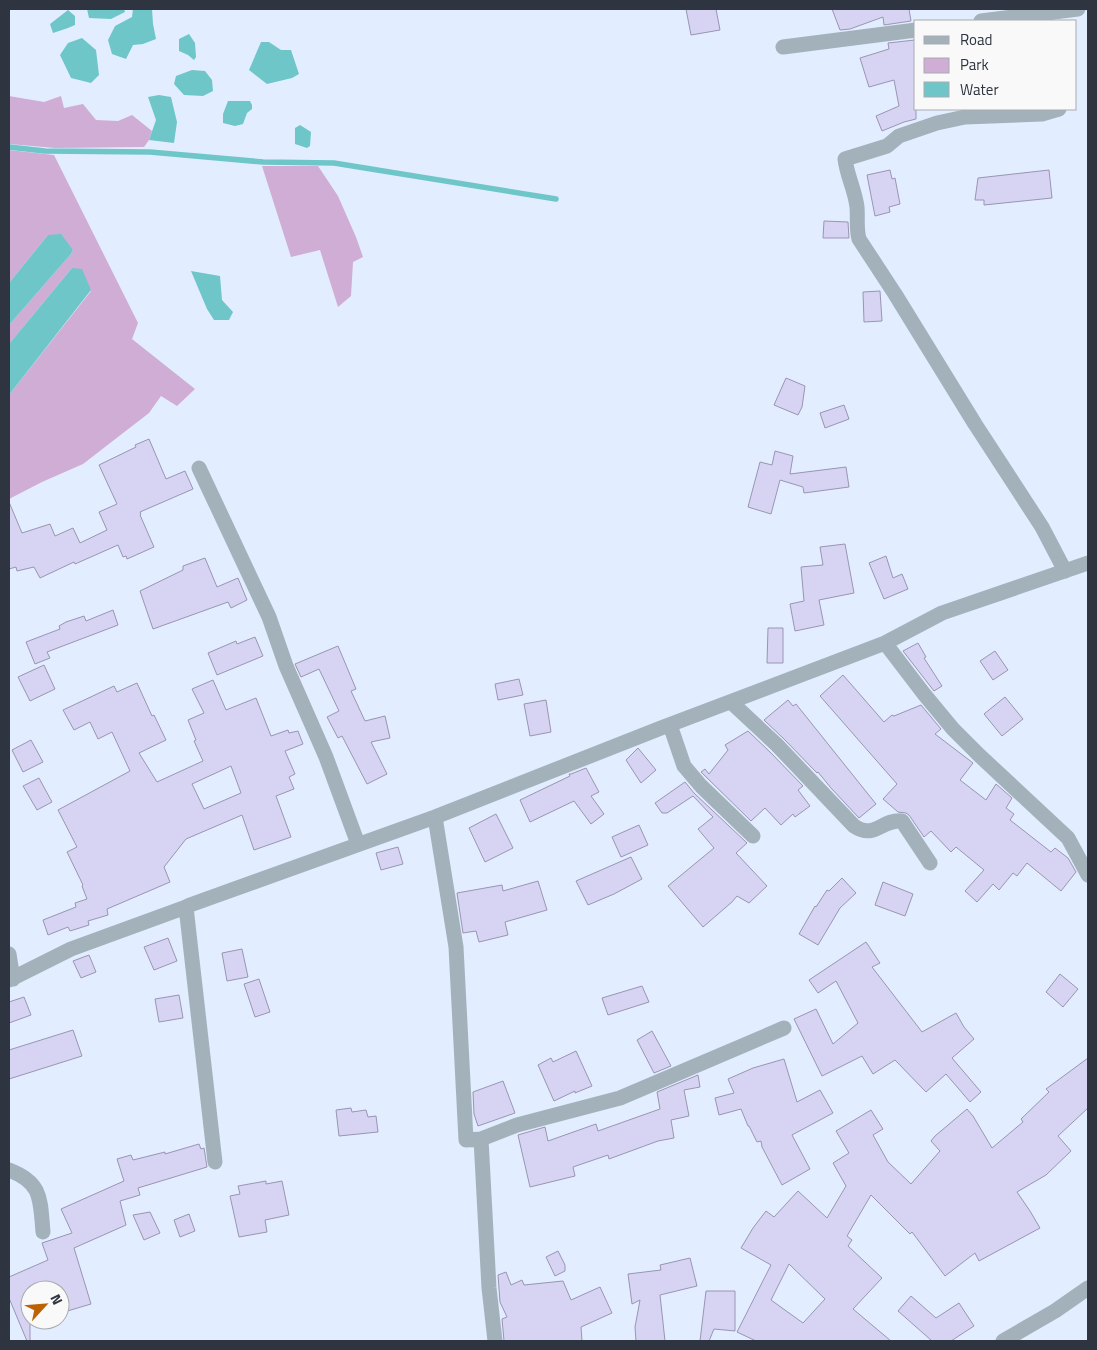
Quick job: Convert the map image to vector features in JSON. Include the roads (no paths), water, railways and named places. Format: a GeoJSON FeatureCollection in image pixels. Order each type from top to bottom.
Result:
{"type":"FeatureCollection","features":[{"type":"Feature","properties":{"kind":"street"},"geometry":{"type":"LineString","coordinates":[[992,20],[1070,13]]}},
{"type":"Feature","properties":{"kind":"street"},"geometry":{"type":"LineString","coordinates":[[783,47],[914,30]]}},
{"type":"Feature","properties":{"kind":"street"},"geometry":{"type":"LineString","coordinates":[[1056,110],[1042,114],[965,117],[937,123],[900,136],[887,146],[845,159],[846,170],[857,206],[857,232],[859,239],[1042,527],[1065,571]]}},
{"type":"Feature","properties":{"kind":"street"},"geometry":{"type":"LineString","coordinates":[[199,468],[269,617],[286,666],[326,758],[358,844]]}},
{"type":"Feature","properties":{"kind":"street"},"geometry":{"type":"LineString","coordinates":[[9,954],[11,979],[71,949],[190,904],[435,817],[885,642],[942,613],[1088,563]]}},
{"type":"Feature","properties":{"kind":"street"},"geometry":{"type":"LineString","coordinates":[[885,642],[953,730],[1068,838],[1088,875]]}},
{"type":"Feature","properties":{"kind":"street"},"geometry":{"type":"LineString","coordinates":[[731,702],[777,744],[854,826],[867,832],[895,820],[902,821],[930,862]]}},
{"type":"Feature","properties":{"kind":"street"},"geometry":{"type":"LineString","coordinates":[[670,725],[684,766],[701,786],[753,836]]}},
{"type":"Feature","properties":{"kind":"street"},"geometry":{"type":"LineString","coordinates":[[435,817],[456,947],[466,1140],[481,1139],[517,1125],[620,1098],[784,1028]]}},
{"type":"Feature","properties":{"kind":"street"},"geometry":{"type":"LineString","coordinates":[[186,907],[215,1162]]}},
{"type":"Feature","properties":{"kind":"street"},"geometry":{"type":"LineString","coordinates":[[481,1139],[489,1288],[495,1341]]}},
{"type":"Feature","properties":{"kind":"street"},"geometry":{"type":"LineString","coordinates":[[9,1170],[29,1180],[40,1197],[43,1232]]}},
{"type":"Feature","properties":{"kind":"street"},"geometry":{"type":"LineString","coordinates":[[1003,1341],[1055,1311],[1088,1288]]}},
{"type":"Feature","properties":{"kind":"water"},"geometry":{"type":"Polygon","coordinates":[[[87,9],[124,9],[125,12],[111,19],[89,18],[87,9]]]}},
{"type":"Feature","properties":{"kind":"water"},"geometry":{"type":"Polygon","coordinates":[[[133,9],[152,9],[156,39],[143,44],[133,45],[126,59],[112,54],[108,40],[115,26],[132,17],[133,9]]]}},
{"type":"Feature","properties":{"kind":"water"},"geometry":{"type":"Polygon","coordinates":[[[68,10],[75,16],[75,25],[53,33],[50,24],[68,10]]]}},
{"type":"Feature","properties":{"kind":"water"},"geometry":{"type":"Polygon","coordinates":[[[189,34],[195,43],[196,57],[194,60],[179,51],[179,39],[189,34]]]}},
{"type":"Feature","properties":{"kind":"water"},"geometry":{"type":"Polygon","coordinates":[[[82,38],[96,50],[99,75],[91,83],[71,78],[60,55],[68,43],[82,38]]]}},
{"type":"Feature","properties":{"kind":"water"},"geometry":{"type":"Polygon","coordinates":[[[261,42],[269,42],[281,50],[291,50],[299,74],[292,78],[267,84],[249,70],[261,42]]]}},
{"type":"Feature","properties":{"kind":"water"},"geometry":{"type":"Polygon","coordinates":[[[192,70],[205,71],[212,80],[213,91],[203,96],[184,95],[174,84],[176,76],[192,70]]]}},
{"type":"Feature","properties":{"kind":"water"},"geometry":{"type":"Polygon","coordinates":[[[159,95],[171,97],[177,122],[174,143],[149,140],[156,120],[148,97],[159,95]]]}},
{"type":"Feature","properties":{"kind":"water"},"geometry":{"type":"Polygon","coordinates":[[[228,101],[250,101],[252,109],[247,113],[243,124],[235,126],[223,123],[223,114],[228,101]]]}},
{"type":"Feature","properties":{"kind":"water"},"geometry":{"type":"Polygon","coordinates":[[[300,125],[311,132],[310,146],[307,148],[295,144],[295,128],[300,125]]]}},
{"type":"Feature","properties":{"kind":"water"},"geometry":{"type":"Polygon","coordinates":[[[61,234],[73,250],[71,254],[9,325],[9,283],[48,235],[61,234]]]}},
{"type":"Feature","properties":{"kind":"water"},"geometry":{"type":"Polygon","coordinates":[[[72,268],[82,269],[91,290],[9,395],[9,344],[72,268]]]}},
{"type":"Feature","properties":{"kind":"water"},"geometry":{"type":"Polygon","coordinates":[[[191,271],[220,276],[222,300],[233,312],[229,320],[214,320],[207,309],[191,271]]]}},
{"type":"Feature","properties":{"kind":"waterway"},"geometry":{"type":"LineString","coordinates":[[9,147],[45,151],[150,152],[263,162],[334,163],[556,199]]}}]}
